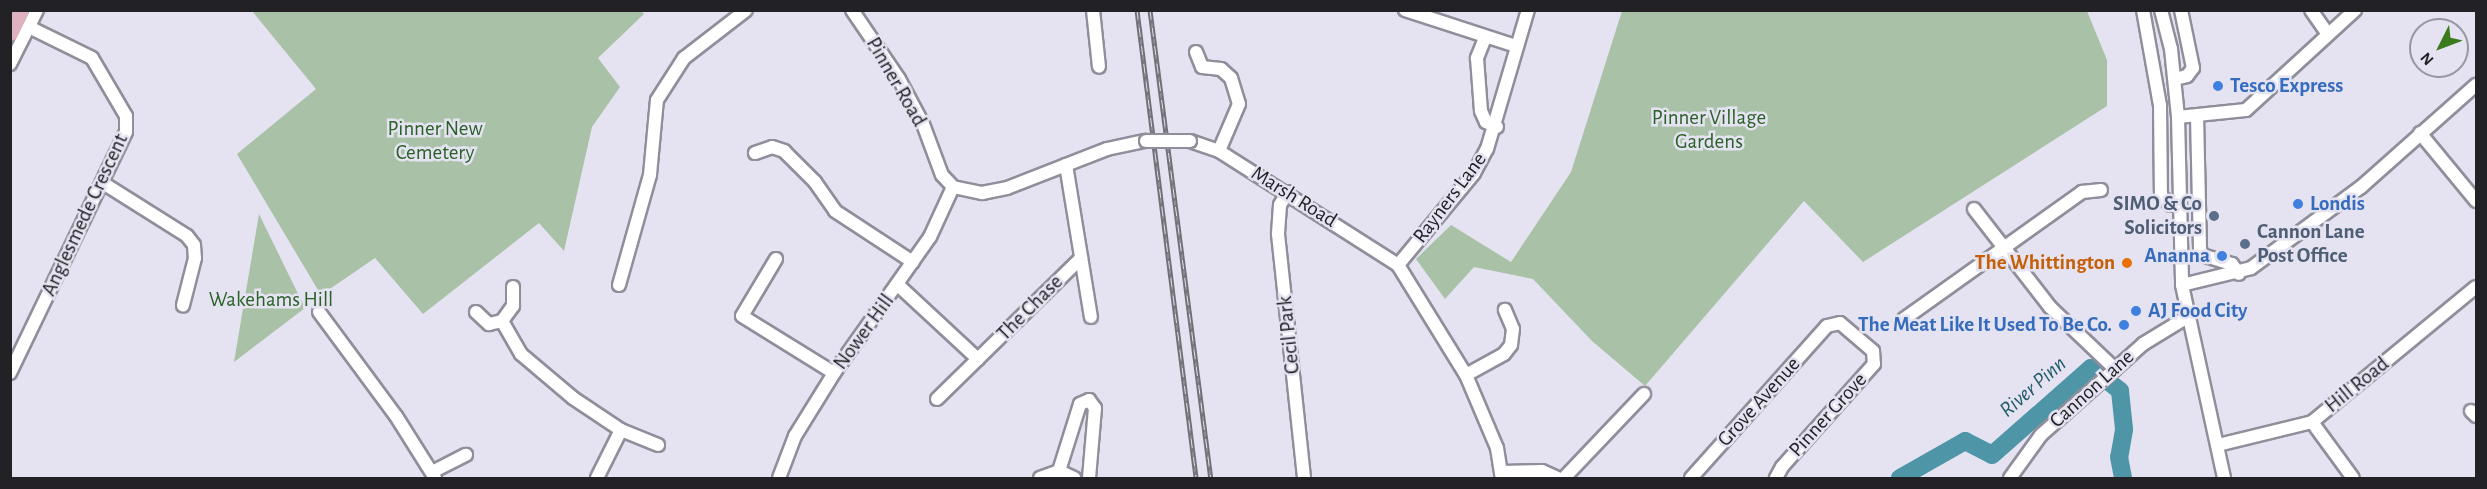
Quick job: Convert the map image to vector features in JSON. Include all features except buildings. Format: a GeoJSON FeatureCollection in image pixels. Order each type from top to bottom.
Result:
{"type":"FeatureCollection","features":[{"type":"Feature","properties":{"kind":"main road"},"geometry":{"type":"LineString","coordinates":[[10,33],[21,10]]}},
{"type":"Feature","properties":{"kind":"street"},"geometry":{"type":"LineString","coordinates":[[10,64],[37,10]]}},
{"type":"Feature","properties":{"kind":"street"},"geometry":{"type":"LineString","coordinates":[[619,285],[650,175],[657,100],[684,58],[746,10]]}},
{"type":"Feature","properties":{"kind":"street","name":"Pinner Road"},"geometry":{"type":"LineString","coordinates":[[852,10],[899,79],[923,124],[942,176],[953,187]]}},
{"type":"Feature","properties":{"kind":"street"},"geometry":{"type":"LineString","coordinates":[[1093,10],[1099,67]]}},
{"type":"Feature","properties":{"kind":"street"},"geometry":{"type":"LineString","coordinates":[[1405,10],[1485,38],[1516,46]]}},
{"type":"Feature","properties":{"kind":"street","name":"Rayners Lane"},"geometry":{"type":"LineString","coordinates":[[1398,265],[1474,173],[1497,127],[1516,46],[1528,10]]}},
{"type":"Feature","properties":{"kind":"street"},"geometry":{"type":"LineString","coordinates":[[2143,10],[2160,105],[2161,196],[2171,205],[2180,205]]}},
{"type":"Feature","properties":{"kind":"street"},"geometry":{"type":"LineString","coordinates":[[2161,10],[2175,79],[2178,117],[2182,285],[2224,478]]}},
{"type":"Feature","properties":{"kind":"street"},"geometry":{"type":"LineString","coordinates":[[2175,79],[2187,76],[2193,68],[2181,10]]}},
{"type":"Feature","properties":{"kind":"street"},"geometry":{"type":"LineString","coordinates":[[2311,10],[2328,34]]}},
{"type":"Feature","properties":{"kind":"street"},"geometry":{"type":"LineString","coordinates":[[2178,117],[2246,110],[2355,10]]}},
{"type":"Feature","properties":{"kind":"street","name":"Anglesmede Crescent"},"geometry":{"type":"LineString","coordinates":[[10,373],[126,132],[126,116],[92,58],[29,27]]}},
{"type":"Feature","properties":{"kind":"street","name":"Rayners Lane"},"geometry":{"type":"LineString","coordinates":[[1485,38],[1477,58],[1481,111],[1486,122],[1497,127]]}},
{"type":"Feature","properties":{"kind":"street"},"geometry":{"type":"LineString","coordinates":[[1196,52],[1202,67],[1221,69],[1231,78],[1239,104],[1219,151]]}},
{"type":"Feature","properties":{"kind":"street"},"geometry":{"type":"LineString","coordinates":[[2182,285],[2239,274],[2361,188],[2476,85]]}},
{"type":"Feature","properties":{"kind":"street"},"geometry":{"type":"LineString","coordinates":[[2197,116],[2200,249],[2207,257],[2232,264],[2239,274]]}},
{"type":"Feature","properties":{"kind":"street"},"geometry":{"type":"LineString","coordinates":[[2420,134],[2476,201]]}},
{"type":"Feature","properties":{"kind":"street","name":"Marsh Road"},"geometry":{"type":"LineString","coordinates":[[953,187],[982,192],[1107,149],[1140,142],[1190,141],[1219,151],[1288,192],[1398,265],[1466,375],[1497,448],[1502,475]]}},
{"type":"Feature","properties":{"kind":"street"},"geometry":{"type":"LineString","coordinates":[[754,153],[772,147],[784,151],[814,182],[835,211],[913,262]]}},
{"type":"Feature","properties":{"kind":"street","name":"The Chase"},"geometry":{"type":"LineString","coordinates":[[1066,165],[1091,317]]}},
{"type":"Feature","properties":{"kind":"street"},"geometry":{"type":"LineString","coordinates":[[103,183],[187,236],[194,245],[195,258],[183,306]]}},
{"type":"Feature","properties":{"kind":"street","name":"Nower Hill"},"geometry":{"type":"LineString","coordinates":[[779,478],[795,436],[834,373],[898,285],[938,223],[953,187]]}},
{"type":"Feature","properties":{"kind":"street"},"geometry":{"type":"LineString","coordinates":[[1904,319],[2082,192],[2101,190]]}},
{"type":"Feature","properties":{"kind":"street","name":"Cecil Park"},"geometry":{"type":"LineString","coordinates":[[1288,192],[1280,205],[1278,234],[1304,478]]}},
{"type":"Feature","properties":{"kind":"street"},"geometry":{"type":"LineString","coordinates":[[1974,209],[2006,247],[2050,307],[2112,372]]}},
{"type":"Feature","properties":{"kind":"street","name":"The Chase"},"geometry":{"type":"LineString","coordinates":[[937,399],[1081,258]]}},
{"type":"Feature","properties":{"kind":"street"},"geometry":{"type":"LineString","coordinates":[[776,259],[742,316],[834,373]]}},
{"type":"Feature","properties":{"kind":"street","name":"The Chase"},"geometry":{"type":"LineString","coordinates":[[898,285],[978,359]]}},
{"type":"Feature","properties":{"kind":"street"},"geometry":{"type":"LineString","coordinates":[[476,312],[489,324],[502,321],[513,306],[513,287]]}},
{"type":"Feature","properties":{"kind":"street","name":"Hill Road"},"geometry":{"type":"LineString","coordinates":[[2218,445],[2312,422],[2476,287]]}},
{"type":"Feature","properties":{"kind":"street"},"geometry":{"type":"LineString","coordinates":[[1466,375],[1504,354],[1511,345],[1513,329],[1505,310]]}},
{"type":"Feature","properties":{"kind":"street"},"geometry":{"type":"LineString","coordinates":[[319,312],[434,475],[465,455]]}},
{"type":"Feature","properties":{"kind":"street","name":"Cannon Lane"},"geometry":{"type":"LineString","coordinates":[[2010,478],[2041,435],[2143,344],[2189,316]]}},
{"type":"Feature","properties":{"kind":"street"},"geometry":{"type":"LineString","coordinates":[[502,321],[521,354],[573,398],[621,430],[658,445]]}},
{"type":"Feature","properties":{"kind":"street","name":"Pinner Grove"},"geometry":{"type":"LineString","coordinates":[[1776,478],[1782,467],[1874,364],[1873,351],[1844,325],[1827,326]]}},
{"type":"Feature","properties":{"kind":"street","name":"Grove Avenue"},"geometry":{"type":"LineString","coordinates":[[1691,478],[1827,326]]}},
{"type":"Feature","properties":{"kind":"street"},"geometry":{"type":"LineString","coordinates":[[1564,478],[1644,394]]}},
{"type":"Feature","properties":{"kind":"street"},"geometry":{"type":"LineString","coordinates":[[1059,471],[1080,404],[1089,400],[1095,408],[1089,478]]}},
{"type":"Feature","properties":{"kind":"street"},"geometry":{"type":"LineString","coordinates":[[2312,422],[2353,478]]}},
{"type":"Feature","properties":{"kind":"street"},"geometry":{"type":"LineString","coordinates":[[597,478],[621,430]]}},
{"type":"Feature","properties":{"kind":"street"},"geometry":{"type":"LineString","coordinates":[[1040,478],[1059,471],[1074,478]]}},
{"type":"Feature","properties":{"kind":"street"},"geometry":{"type":"LineString","coordinates":[[1502,475],[1542,471],[1558,478]]}},
{"type":"Feature","properties":{"kind":"green space","name":"Pinner New Cemetery"},"geometry":{"type":"Polygon","coordinates":[[[640,10],[644,14],[598,58],[620,87],[592,127],[564,251],[539,223],[423,314],[375,258],[321,295],[237,154],[316,89],[252,11],[640,10]]]}},
{"type":"Feature","properties":{"kind":"green space","name":"Pinner Village Gardens"},"geometry":{"type":"Polygon","coordinates":[[[1622,11],[2087,11],[2107,60],[2107,106],[1863,262],[1804,201],[1645,386],[1592,341],[1533,279],[1474,267],[1445,299],[1416,259],[1451,225],[1511,262],[1571,172],[1622,11]]]}},
{"type":"Feature","properties":{"kind":"green space","name":"Wakehams Hill"},"geometry":{"type":"Polygon","coordinates":[[[259,214],[305,308],[234,362],[259,214]]]}},
{"type":"Feature","properties":{"kind":"waterway","name":"River Pinn"},"geometry":{"type":"LineString","coordinates":[[1900,478],[1965,441],[1992,455],[2091,368],[2120,391],[2124,430],[2119,457],[2123,478]]}},
{"type":"Feature","properties":{"kind":"railway"},"geometry":{"type":"LineString","coordinates":[[1137,10],[1196,478]]}},
{"type":"Feature","properties":{"kind":"railway"},"geometry":{"type":"LineString","coordinates":[[1150,10],[1211,478]]}},
{"type":"Feature","properties":{"kind":"place","name":"Tesco Express"},"geometry":{"type":"Point","coordinates":[2218,86]}},
{"type":"Feature","properties":{"kind":"place","name":"Londis"},"geometry":{"type":"Point","coordinates":[2298,204]}},
{"type":"Feature","properties":{"kind":"place","name":"SIMO & Co Solicitors"},"geometry":{"type":"Point","coordinates":[2214,216]}},
{"type":"Feature","properties":{"kind":"place","name":"Cannon Lane Post Office"},"geometry":{"type":"Point","coordinates":[2245,244]}},
{"type":"Feature","properties":{"kind":"place","name":"Ananna"},"geometry":{"type":"Point","coordinates":[2222,256]}},
{"type":"Feature","properties":{"kind":"place","name":"The Whittington"},"geometry":{"type":"Point","coordinates":[2127,263]}},
{"type":"Feature","properties":{"kind":"place","name":"AJ Food City"},"geometry":{"type":"Point","coordinates":[2136,311]}},
{"type":"Feature","properties":{"kind":"place","name":"The Meat Like It Used To Be Co."},"geometry":{"type":"Point","coordinates":[2124,325]}}]}
